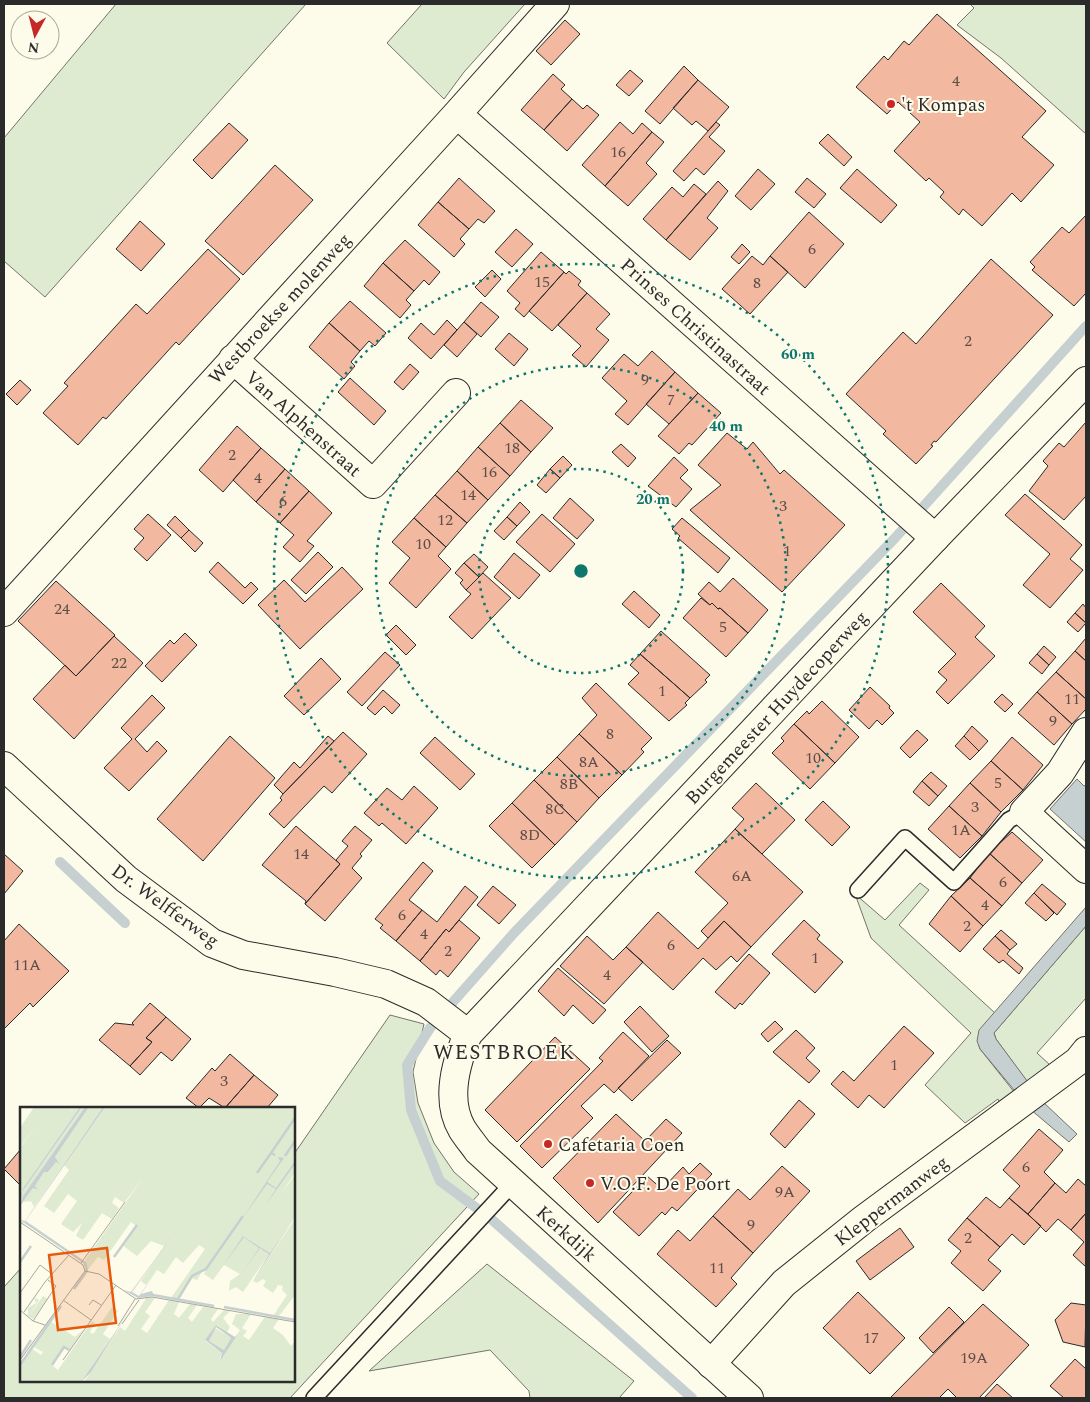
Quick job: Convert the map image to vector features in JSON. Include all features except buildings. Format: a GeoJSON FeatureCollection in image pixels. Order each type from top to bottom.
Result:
{"type":"FeatureCollection","features":[{"type":"Feature","properties":{"kind":"street","name":"Westbroekse molenweg"},"geometry":{"type":"LineString","coordinates":[[4,612],[555,4]]}},
{"type":"Feature","properties":{"kind":"street","name":"Prinses Christinastraat"},"geometry":{"type":"LineString","coordinates":[[457,114],[935,538]]}},
{"type":"Feature","properties":{"kind":"street","name":"Van Alphenstraat"},"geometry":{"type":"LineString","coordinates":[[233,358],[373,484],[456,393]]}},
{"type":"Feature","properties":{"kind":"street","name":"Burgemeester Huydecoperweg"},"geometry":{"type":"LineString","coordinates":[[463,1030],[1086,381]]}},
{"type":"Feature","properties":{"kind":"street"},"geometry":{"type":"LineString","coordinates":[[1086,732],[1060,773],[1024,812],[1086,869]]}},
{"type":"Feature","properties":{"kind":"street","name":"Dr. Welfferweg"},"geometry":{"type":"LineString","coordinates":[[4,766],[126,879],[212,944],[244,955],[335,972],[386,984],[433,1008],[463,1030]]}},
{"type":"Feature","properties":{"kind":"street","name":"Kerkdijk"},"geometry":{"type":"LineString","coordinates":[[463,1030],[454,1085],[457,1117],[462,1129],[478,1151],[749,1398]]}},
{"type":"Feature","properties":{"kind":"street","name":"Kleppermanweg"},"geometry":{"type":"LineString","coordinates":[[711,1364],[784,1283],[864,1219],[1043,1085],[1083,1060]]}},
{"type":"Feature","properties":{"kind":"lane"},"geometry":{"type":"LineString","coordinates":[[858,890],[905,838],[954,882],[1009,820],[1024,812]]}},
{"type":"Feature","properties":{"kind":"lane"},"geometry":{"type":"LineString","coordinates":[[314,1398],[513,1183]]}},
{"type":"Feature","properties":{"kind":"green space"},"geometry":{"type":"Polygon","coordinates":[[[116,4],[306,4],[45,297],[4,261],[4,138],[116,4]]]}},
{"type":"Feature","properties":{"kind":"green space"},"geometry":{"type":"Polygon","coordinates":[[[422,4],[525,4],[464,72],[444,99],[387,43],[422,4]]]}},
{"type":"Feature","properties":{"kind":"green space"},"geometry":{"type":"Polygon","coordinates":[[[970,4],[1086,4],[1086,134],[1001,58],[957,25],[974,8],[970,4]]]}},
{"type":"Feature","properties":{"kind":"green space"},"geometry":{"type":"Polygon","coordinates":[[[920,883],[929,890],[899,925],[995,1013],[981,1030],[978,1043],[980,1049],[1015,1093],[1000,1104],[998,1099],[965,1123],[925,1085],[971,1033],[871,938],[855,894],[885,920],[920,883]]]}},
{"type":"Feature","properties":{"kind":"green space"},"geometry":{"type":"Polygon","coordinates":[[[1086,926],[1086,998],[1037,1053],[1050,1065],[1028,1083],[996,1039],[994,1033],[1086,926]]]}},
{"type":"Feature","properties":{"kind":"green space"},"geometry":{"type":"Polygon","coordinates":[[[390,1015],[424,1024],[413,1072],[418,1103],[434,1143],[454,1172],[479,1194],[290,1398],[4,1398],[4,1287],[20,1269],[20,1382],[295,1382],[295,1153],[390,1015]]]}},
{"type":"Feature","properties":{"kind":"green space"},"geometry":{"type":"Polygon","coordinates":[[[487,1264],[634,1381],[619,1398],[530,1398],[529,1391],[490,1350],[369,1371],[487,1264]]]}},
{"type":"Feature","properties":{"kind":"shaded area"},"geometry":{"type":"Polygon","coordinates":[[[1077,779],[1084,786],[1086,785],[1086,842],[1050,809],[1077,779]]]}},
{"type":"Feature","properties":{"kind":"shaded area"},"geometry":{"type":"Polygon","coordinates":[[[1086,907],[1086,926],[994,1033],[996,1039],[1042,1101],[1077,1134],[1069,1142],[1030,1109],[980,1049],[977,1041],[979,1030],[1086,907]]]}},
{"type":"Feature","properties":{"kind":"waterway"},"geometry":{"type":"LineString","coordinates":[[692,1398],[490,1218],[440,1181],[411,1110],[407,1065],[430,1028],[514,933],[895,538],[1086,326]]}},
{"type":"Feature","properties":{"kind":"waterway"},"geometry":{"type":"LineString","coordinates":[[60,862],[125,923]]}},
{"type":"Feature","properties":{"kind":"place","name":"'t Kompas"},"geometry":{"type":"Point","coordinates":[891,104]}},
{"type":"Feature","properties":{"kind":"place","name":"Cafetaria Coen"},"geometry":{"type":"Point","coordinates":[548,1144]}},
{"type":"Feature","properties":{"kind":"place","name":"V.O.F. De Poort"},"geometry":{"type":"Point","coordinates":[590,1183]}},
{"type":"Feature","properties":{"kind":"district","name":"WESTBROEK"},"geometry":{"type":"Point","coordinates":[504,1052]}}]}
